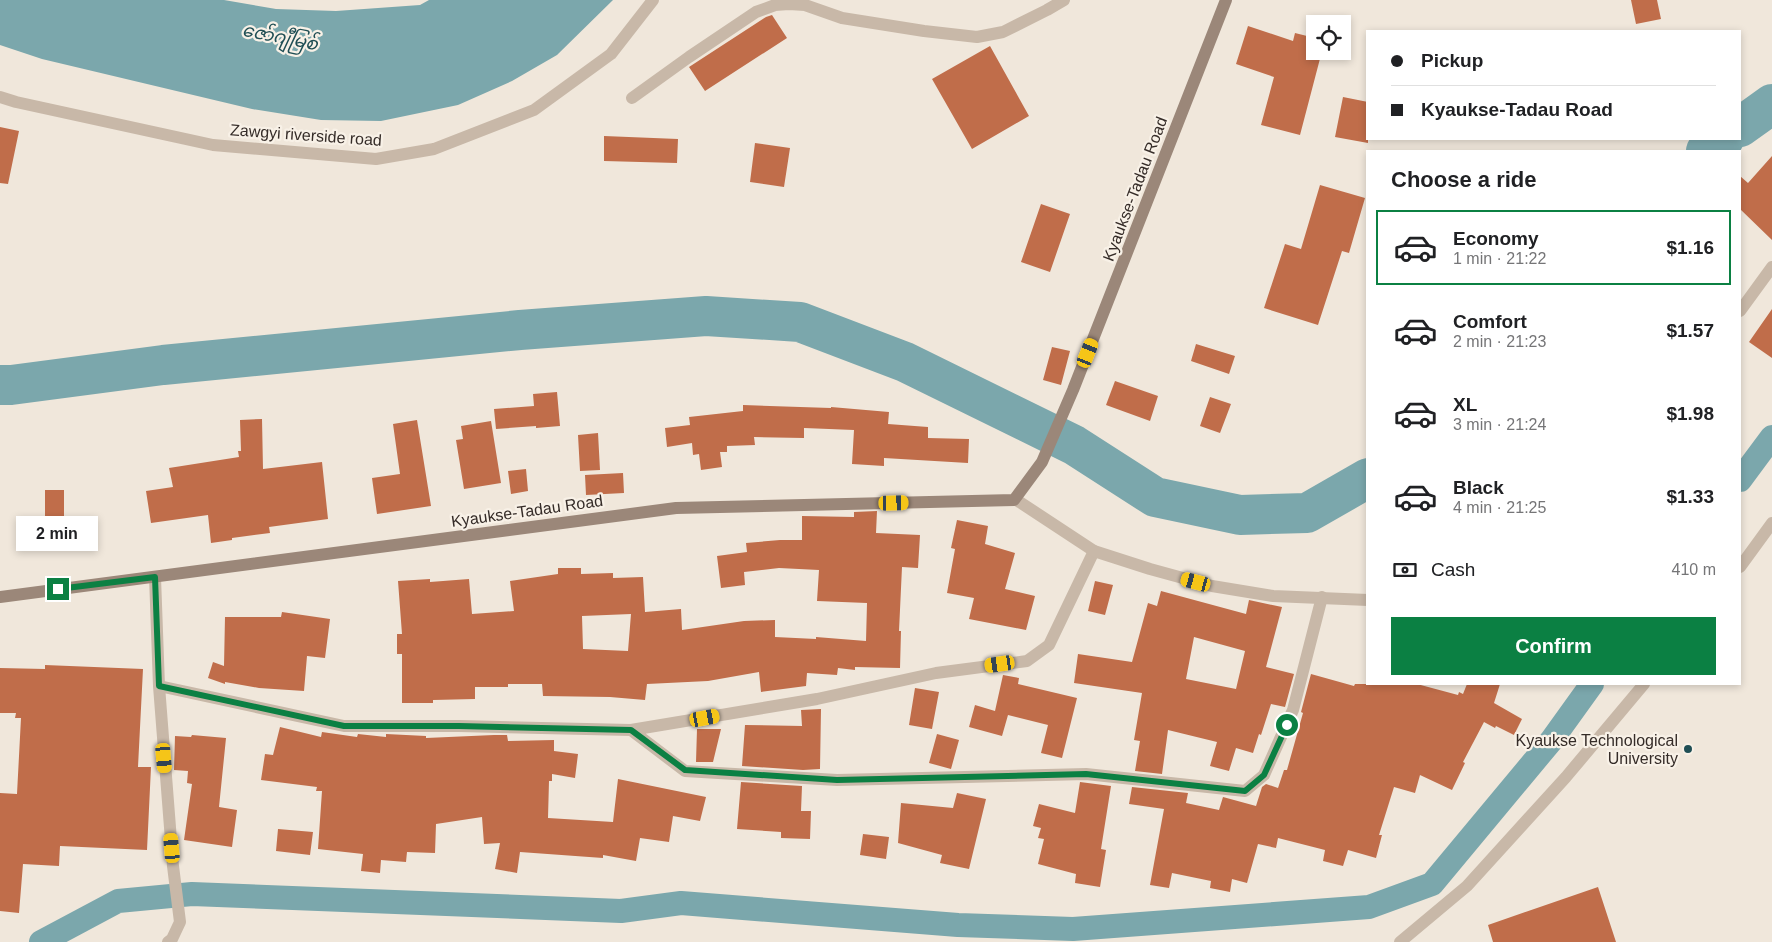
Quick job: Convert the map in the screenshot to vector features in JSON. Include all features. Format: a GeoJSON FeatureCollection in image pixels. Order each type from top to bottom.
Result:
{"type":"FeatureCollection","features":[{"type":"Feature","properties":{"kind":"main road","name":"Kyaukse-Tadau Road"},"geometry":{"type":"LineString","coordinates":[[0,596],[676,508],[1015,499],[1042,462],[1073,390],[1226,0]]}},
{"type":"Feature","properties":{"kind":"street","name":"Zawgyi riverside road"},"geometry":{"type":"LineString","coordinates":[[0,97],[213,145],[376,159],[434,149],[534,110],[611,54],[653,0]]}},
{"type":"Feature","properties":{"kind":"street"},"geometry":{"type":"LineString","coordinates":[[632,98],[756,12],[775,5],[805,5],[842,18],[976,37],[1004,32],[1064,0]]}},
{"type":"Feature","properties":{"kind":"street"},"geometry":{"type":"LineString","coordinates":[[1741,310],[1772,267]]}},
{"type":"Feature","properties":{"kind":"street"},"geometry":{"type":"LineString","coordinates":[[1015,499],[1094,551],[1150,569],[1212,586],[1273,596],[1366,600]]}},
{"type":"Feature","properties":{"kind":"street"},"geometry":{"type":"LineString","coordinates":[[1741,566],[1772,523]]}},
{"type":"Feature","properties":{"kind":"street"},"geometry":{"type":"LineString","coordinates":[[159,686],[344,726],[459,726],[631,730],[817,699],[936,673],[1027,661],[1049,645],[1094,551]]}},
{"type":"Feature","properties":{"kind":"street"},"geometry":{"type":"LineString","coordinates":[[155,577],[159,686],[173,866],[180,922],[172,939],[168,942]]}},
{"type":"Feature","properties":{"kind":"street"},"geometry":{"type":"LineString","coordinates":[[631,730],[685,770],[837,780],[1086,774],[1245,791],[1264,775],[1293,710],[1322,597]]}},
{"type":"Feature","properties":{"kind":"street"},"geometry":{"type":"LineString","coordinates":[[1400,942],[1467,886],[1566,777],[1643,685]]}},
{"type":"Feature","properties":{"kind":"water","name":"ဇော်ဂျီမြစ်"},"geometry":{"type":"Polygon","coordinates":[[[0,0],[224,0],[276,9],[336,11],[420,5],[429,0],[613,0],[557,55],[512,81],[458,105],[381,121],[321,120],[252,109],[42,59],[0,45],[0,0]]]}},
{"type":"Feature","properties":{"kind":"building"},"geometry":{"type":"Polygon","coordinates":[[[1631,0],[1657,0],[1661,19],[1636,24],[1631,0]]]}},
{"type":"Feature","properties":{"kind":"building"},"geometry":{"type":"Polygon","coordinates":[[[772,15],[787,38],[705,91],[689,67],[772,15]]]}},
{"type":"Feature","properties":{"kind":"building"},"geometry":{"type":"Polygon","coordinates":[[[1248,26],[1293,41],[1295,33],[1306,36],[1306,60],[1320,60],[1300,135],[1261,125],[1274,77],[1236,64],[1248,26]]]}},
{"type":"Feature","properties":{"kind":"building"},"geometry":{"type":"Polygon","coordinates":[[[990,46],[1029,116],[972,149],[932,79],[990,46]]]}},
{"type":"Feature","properties":{"kind":"building"},"geometry":{"type":"Polygon","coordinates":[[[1343,97],[1366,102],[1366,140],[1368,140],[1368,143],[1335,137],[1343,97]]]}},
{"type":"Feature","properties":{"kind":"building"},"geometry":{"type":"Polygon","coordinates":[[[0,127],[19,131],[8,184],[0,183],[0,127]]]}},
{"type":"Feature","properties":{"kind":"building"},"geometry":{"type":"Polygon","coordinates":[[[604,136],[678,139],[677,163],[604,161],[604,136]]]}},
{"type":"Feature","properties":{"kind":"building"},"geometry":{"type":"Polygon","coordinates":[[[755,143],[790,148],[784,187],[750,182],[755,143]]]}},
{"type":"Feature","properties":{"kind":"building"},"geometry":{"type":"Polygon","coordinates":[[[1772,156],[1772,240],[1741,210],[1741,177],[1748,183],[1772,156]]]}},
{"type":"Feature","properties":{"kind":"building"},"geometry":{"type":"Polygon","coordinates":[[[1320,185],[1365,198],[1349,253],[1342,251],[1318,325],[1264,308],[1285,244],[1301,249],[1320,185]]]}},
{"type":"Feature","properties":{"kind":"building"},"geometry":{"type":"Polygon","coordinates":[[[1041,204],[1070,214],[1050,272],[1021,262],[1041,204]]]}},
{"type":"Feature","properties":{"kind":"building"},"geometry":{"type":"Polygon","coordinates":[[[1772,309],[1772,358],[1749,342],[1772,309]]]}},
{"type":"Feature","properties":{"kind":"building"},"geometry":{"type":"Polygon","coordinates":[[[1196,344],[1235,356],[1229,374],[1191,361],[1196,344]]]}},
{"type":"Feature","properties":{"kind":"building"},"geometry":{"type":"Polygon","coordinates":[[[1052,347],[1070,351],[1061,385],[1043,380],[1052,347]]]}},
{"type":"Feature","properties":{"kind":"building"},"geometry":{"type":"Polygon","coordinates":[[[1115,381],[1158,396],[1150,421],[1106,405],[1115,381]]]}},
{"type":"Feature","properties":{"kind":"building"},"geometry":{"type":"Polygon","coordinates":[[[557,392],[560,426],[496,429],[494,409],[534,406],[533,394],[557,392]]]}},
{"type":"Feature","properties":{"kind":"building"},"geometry":{"type":"Polygon","coordinates":[[[1210,397],[1231,404],[1220,433],[1200,426],[1210,397]]]}},
{"type":"Feature","properties":{"kind":"building"},"geometry":{"type":"Polygon","coordinates":[[[743,405],[831,407],[889,412],[888,424],[928,427],[928,438],[969,439],[968,463],[884,458],[884,466],[852,464],[854,430],[804,428],[804,438],[754,437],[755,445],[727,446],[727,452],[720,452],[722,467],[701,470],[699,454],[693,455],[692,443],[667,447],[665,428],[690,425],[689,417],[743,411],[743,405]]]}},
{"type":"Feature","properties":{"kind":"building"},"geometry":{"type":"Polygon","coordinates":[[[262,419],[263,469],[322,462],[328,519],[269,527],[270,533],[211,543],[208,515],[151,523],[146,491],[173,487],[169,468],[239,457],[238,451],[241,451],[240,420],[262,419]]]}},
{"type":"Feature","properties":{"kind":"building"},"geometry":{"type":"Polygon","coordinates":[[[417,420],[431,506],[377,514],[372,478],[400,474],[393,424],[417,420]]]}},
{"type":"Feature","properties":{"kind":"building"},"geometry":{"type":"Polygon","coordinates":[[[491,421],[501,483],[464,489],[456,440],[463,439],[461,426],[491,421]]]}},
{"type":"Feature","properties":{"kind":"building"},"geometry":{"type":"Polygon","coordinates":[[[598,433],[600,470],[580,471],[578,435],[598,433]]]}},
{"type":"Feature","properties":{"kind":"building"},"geometry":{"type":"Polygon","coordinates":[[[526,469],[528,491],[511,494],[508,471],[526,469]]]}},
{"type":"Feature","properties":{"kind":"building"},"geometry":{"type":"Polygon","coordinates":[[[623,473],[624,493],[586,495],[585,475],[623,473]]]}},
{"type":"Feature","properties":{"kind":"building"},"geometry":{"type":"Polygon","coordinates":[[[45,490],[64,490],[64,538],[45,538],[45,490]]]}},
{"type":"Feature","properties":{"kind":"building"},"geometry":{"type":"Polygon","coordinates":[[[877,511],[876,533],[920,535],[918,568],[902,567],[899,631],[901,631],[900,668],[855,667],[855,670],[838,668],[837,675],[807,673],[806,686],[761,692],[759,672],[708,681],[647,684],[645,700],[610,697],[543,696],[542,684],[508,684],[508,687],[475,687],[475,699],[433,700],[433,703],[402,703],[402,654],[397,654],[397,634],[402,634],[398,581],[430,579],[430,582],[469,579],[472,614],[514,611],[510,581],[558,574],[558,568],[581,568],[581,574],[613,573],[613,578],[643,577],[645,612],[681,609],[682,630],[744,621],[775,620],[775,637],[816,639],[816,637],[866,641],[867,603],[817,601],[819,570],[779,568],[744,572],[745,585],[721,588],[717,556],[747,552],[746,543],[802,540],[802,516],[854,517],[854,512],[877,511]],[[631,614],[582,616],[583,649],[628,651],[631,614]]]}},
{"type":"Feature","properties":{"kind":"building"},"geometry":{"type":"Polygon","coordinates":[[[957,520],[988,526],[985,544],[1015,553],[1005,589],[1035,596],[1026,630],[969,619],[974,598],[947,593],[955,549],[951,548],[957,520]]]}},
{"type":"Feature","properties":{"kind":"building"},"geometry":{"type":"Polygon","coordinates":[[[1095,581],[1113,585],[1105,615],[1088,611],[1095,581]]]}},
{"type":"Feature","properties":{"kind":"building"},"geometry":{"type":"Polygon","coordinates":[[[1161,591],[1246,614],[1249,600],[1282,607],[1266,667],[1294,674],[1285,707],[1271,704],[1253,753],[1236,748],[1229,771],[1210,766],[1217,742],[1168,730],[1162,774],[1135,771],[1140,741],[1134,740],[1142,693],[1074,683],[1078,654],[1132,662],[1148,603],[1157,606],[1161,591]],[[1194,637],[1186,679],[1236,689],[1245,651],[1194,637]]]}},
{"type":"Feature","properties":{"kind":"building"},"geometry":{"type":"Polygon","coordinates":[[[282,612],[330,619],[325,658],[307,656],[304,691],[259,688],[225,682],[225,684],[208,678],[213,662],[224,666],[225,617],[281,617],[282,612]]]}},
{"type":"Feature","properties":{"kind":"building"},"geometry":{"type":"Polygon","coordinates":[[[45,665],[143,669],[138,767],[151,767],[147,850],[60,846],[59,866],[23,864],[19,913],[0,911],[0,793],[17,794],[21,718],[15,718],[16,713],[0,713],[0,668],[45,669],[45,665]]]}},
{"type":"Feature","properties":{"kind":"building"},"geometry":{"type":"Polygon","coordinates":[[[1311,674],[1354,686],[1355,684],[1421,685],[1458,695],[1459,692],[1463,694],[1467,685],[1500,685],[1494,703],[1522,719],[1514,735],[1484,722],[1463,762],[1465,763],[1452,790],[1420,775],[1415,793],[1394,787],[1379,835],[1382,835],[1376,858],[1348,850],[1343,866],[1323,861],[1325,850],[1278,838],[1276,848],[1258,844],[1247,883],[1232,879],[1230,892],[1210,888],[1211,881],[1172,873],[1169,888],[1150,885],[1164,809],[1129,804],[1132,787],[1188,793],[1186,803],[1219,810],[1223,797],[1256,806],[1262,787],[1266,784],[1278,788],[1284,770],[1287,770],[1303,713],[1301,712],[1311,674]]]}},
{"type":"Feature","properties":{"kind":"building"},"geometry":{"type":"Polygon","coordinates":[[[1003,675],[1019,678],[1018,684],[1077,698],[1062,758],[1041,753],[1048,725],[1008,715],[1002,736],[969,727],[975,705],[995,711],[1003,675]]]}},
{"type":"Feature","properties":{"kind":"building"},"geometry":{"type":"Polygon","coordinates":[[[915,688],[939,692],[932,729],[909,725],[915,688]]]}},
{"type":"Feature","properties":{"kind":"building"},"geometry":{"type":"Polygon","coordinates":[[[821,709],[820,769],[803,770],[742,766],[745,725],[802,726],[801,710],[821,709]]]}},
{"type":"Feature","properties":{"kind":"building"},"geometry":{"type":"Polygon","coordinates":[[[280,727],[321,737],[322,732],[357,737],[358,734],[386,737],[386,734],[426,736],[426,738],[507,735],[508,741],[554,740],[554,751],[578,754],[575,778],[552,774],[552,781],[549,781],[548,818],[613,822],[618,779],[706,797],[700,821],[673,816],[669,842],[640,838],[636,861],[603,855],[603,858],[520,852],[517,873],[495,869],[500,843],[484,844],[482,817],[436,824],[435,853],[407,852],[406,862],[381,860],[380,873],[361,871],[363,854],[318,849],[322,791],[316,791],[317,787],[261,780],[265,754],[273,755],[280,727]]]}},
{"type":"Feature","properties":{"kind":"building"},"geometry":{"type":"Polygon","coordinates":[[[697,729],[721,729],[713,762],[696,762],[697,729]]]}},
{"type":"Feature","properties":{"kind":"building"},"geometry":{"type":"Polygon","coordinates":[[[937,734],[959,740],[951,769],[929,763],[937,734]]]}},
{"type":"Feature","properties":{"kind":"building"},"geometry":{"type":"Polygon","coordinates":[[[192,735],[226,738],[219,807],[237,810],[232,847],[184,840],[192,784],[187,783],[188,771],[174,770],[175,736],[191,737],[192,735]]]}},
{"type":"Feature","properties":{"kind":"building"},"geometry":{"type":"Polygon","coordinates":[[[741,782],[802,786],[801,811],[811,811],[810,839],[781,838],[781,832],[737,829],[741,782]]]}},
{"type":"Feature","properties":{"kind":"building"},"geometry":{"type":"Polygon","coordinates":[[[1080,782],[1111,786],[1101,849],[1106,850],[1100,887],[1075,883],[1076,874],[1038,864],[1044,839],[1038,838],[1041,828],[1033,826],[1039,804],[1075,813],[1080,782]]]}},
{"type":"Feature","properties":{"kind":"building"},"geometry":{"type":"Polygon","coordinates":[[[957,793],[986,799],[969,869],[940,863],[942,855],[898,843],[901,803],[953,808],[957,793]]]}},
{"type":"Feature","properties":{"kind":"building"},"geometry":{"type":"Polygon","coordinates":[[[278,829],[313,832],[310,855],[276,851],[278,829]]]}},
{"type":"Feature","properties":{"kind":"building"},"geometry":{"type":"Polygon","coordinates":[[[863,834],[889,837],[886,859],[860,855],[863,834]]]}},
{"type":"Feature","properties":{"kind":"building"},"geometry":{"type":"Polygon","coordinates":[[[1598,887],[1616,942],[1493,942],[1488,925],[1598,887]]]}},
{"type":"Feature","properties":{"kind":"waterway"},"geometry":{"type":"LineString","coordinates":[[1741,126],[1772,104]]}},
{"type":"Feature","properties":{"kind":"waterway"},"geometry":{"type":"LineString","coordinates":[[1708,150],[1722,140]]}},
{"type":"Feature","properties":{"kind":"waterway"},"geometry":{"type":"LineString","coordinates":[[0,385],[163,365],[520,330],[706,316],[800,322],[905,362],[1074,445],[1155,497],[1240,515],[1307,513],[1366,479]]}},
{"type":"Feature","properties":{"kind":"waterway"},"geometry":{"type":"LineString","coordinates":[[1741,479],[1772,437]]}},
{"type":"Feature","properties":{"kind":"waterway"},"geometry":{"type":"LineString","coordinates":[[41,942],[118,901],[192,894],[621,911],[681,903],[958,925],[1073,929],[1369,907],[1432,884],[1551,741],[1591,685]]}},
{"type":"Feature","properties":{"kind":"place","name":"Kyaukse Technological University"},"geometry":{"type":"Point","coordinates":[1688,749]}},
{"type":"Feature","properties":{"kind":"route"},"geometry":{"type":"LineString","coordinates":[[58,589],[155,577],[159,686],[344,726],[459,726],[631,730],[685,770],[837,780],[1086,774],[1245,791],[1264,775],[1287,725]]}}]}
